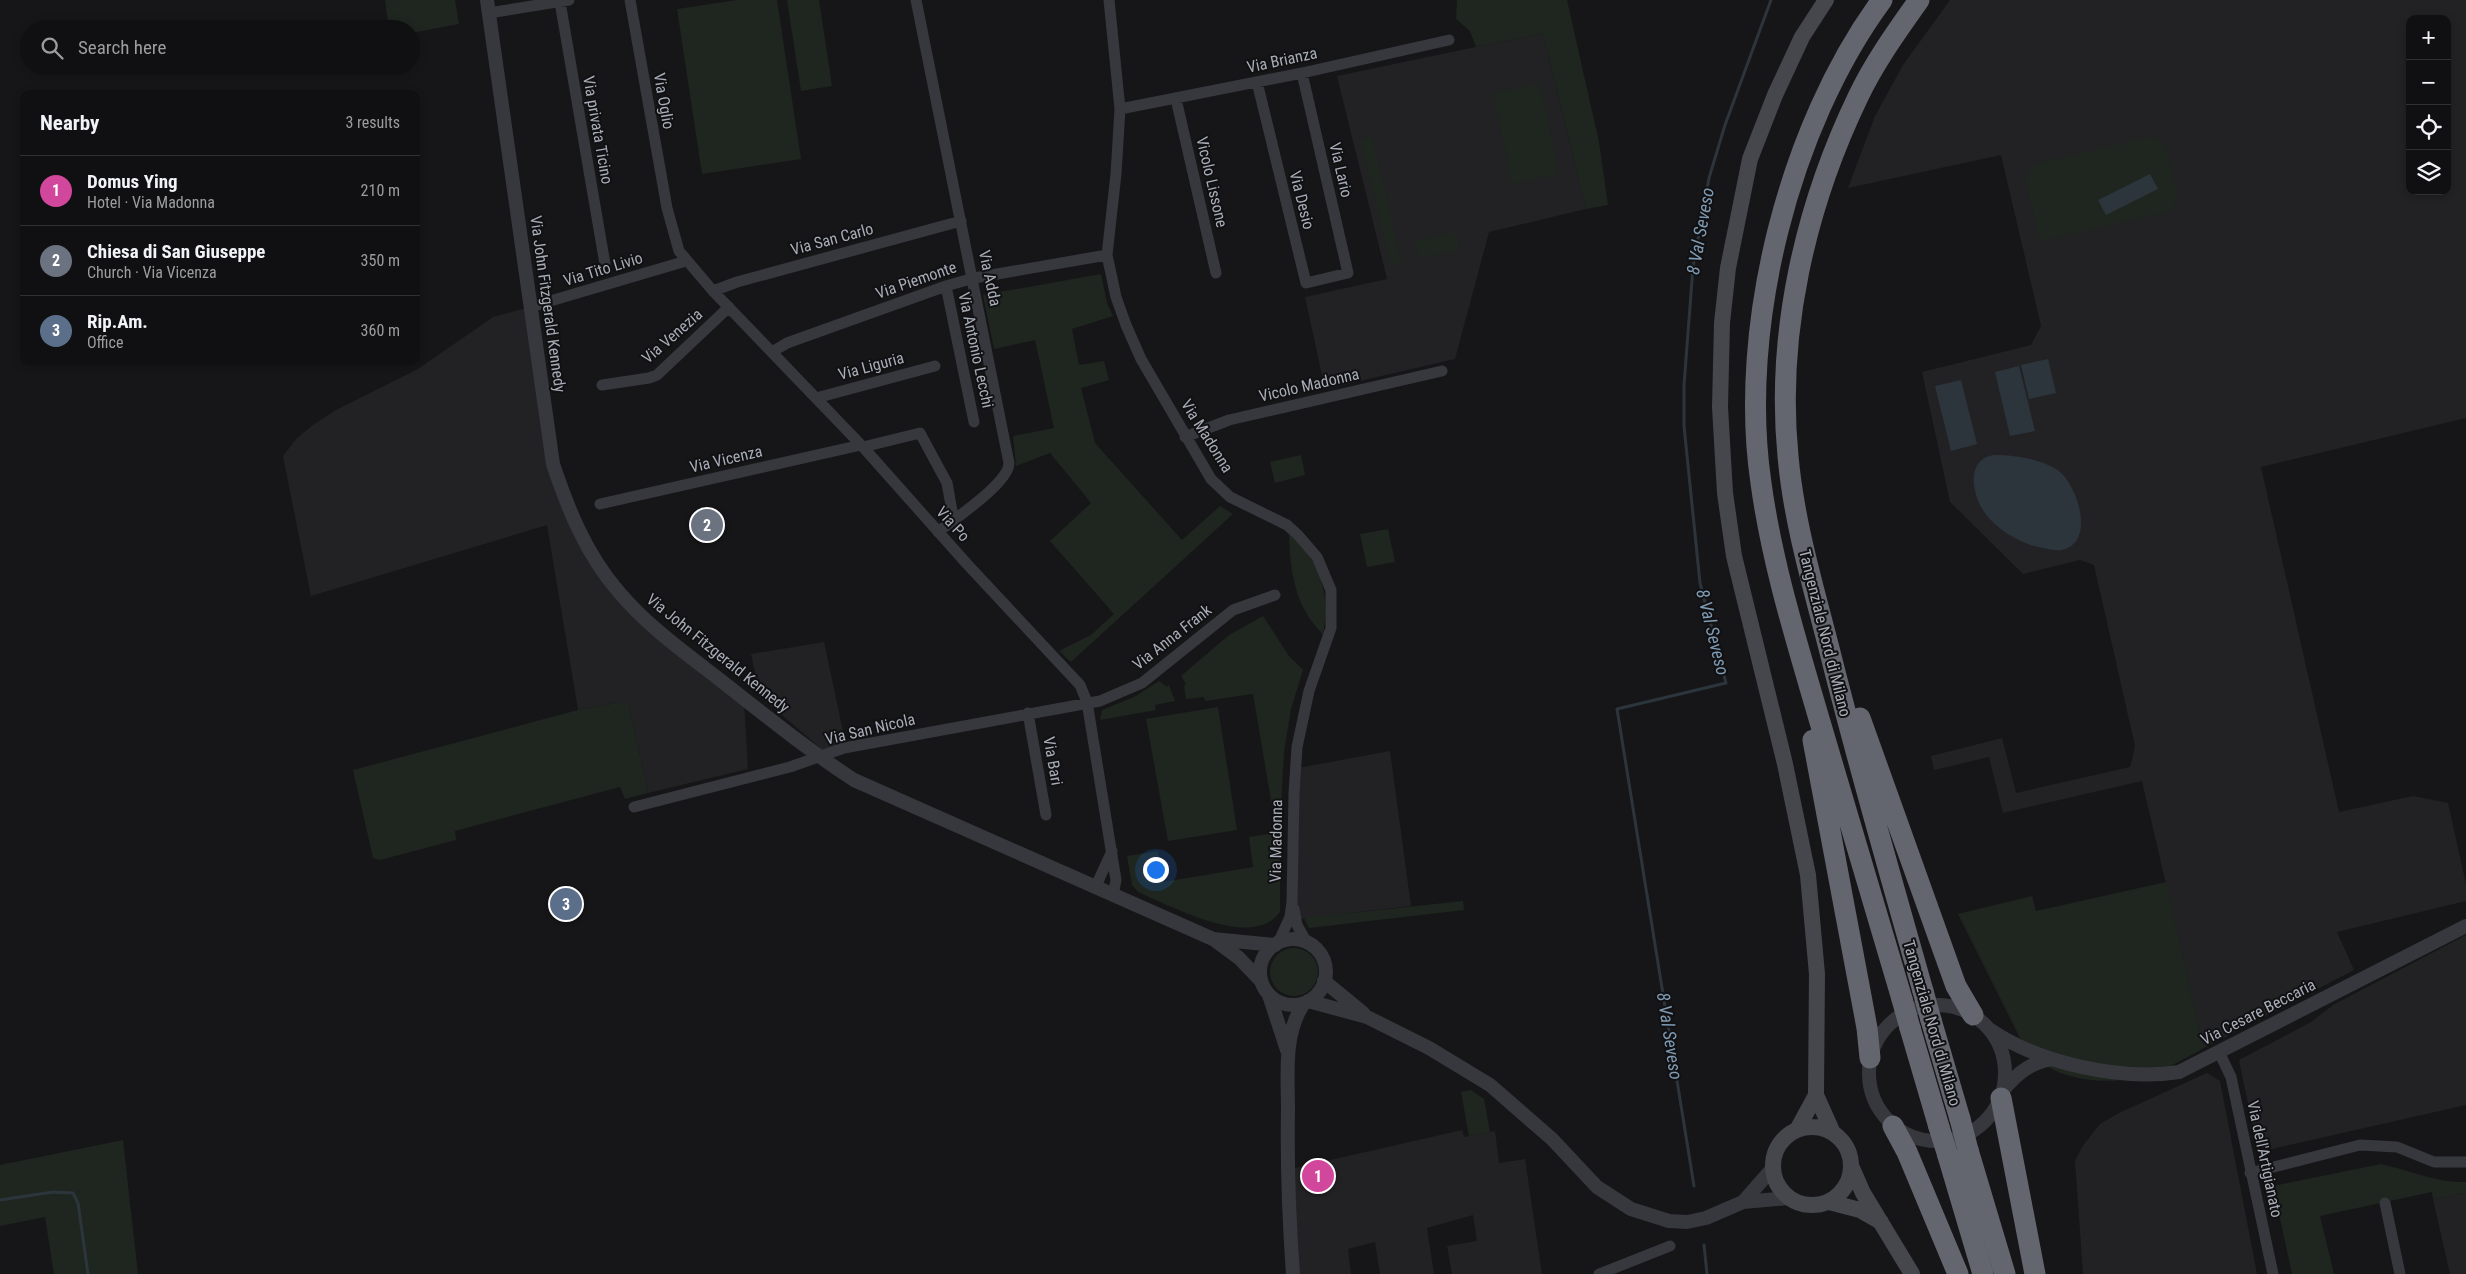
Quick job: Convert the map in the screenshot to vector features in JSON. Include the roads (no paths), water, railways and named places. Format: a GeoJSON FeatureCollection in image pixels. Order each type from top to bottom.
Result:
{"type":"FeatureCollection","features":[{"type":"Feature","properties":{"kind":"highway","name":"Tangenziale Nord di Milano"},"geometry":{"type":"LineString","coordinates":[[1882,0],[1838,68],[1808,135],[1788,195],[1768,278],[1758,347],[1755,404],[1760,482],[1785,603],[1983,1274]]}},
{"type":"Feature","properties":{"kind":"highway","name":"Tangenziale Nord di Milano"},"geometry":{"type":"LineString","coordinates":[[1919,0],[1888,44],[1858,95],[1817,203],[1795,295],[1786,365],[1785,406],[1788,456],[1799,528],[1866,791],[2005,1274]]}},
{"type":"Feature","properties":{"kind":"highway"},"geometry":{"type":"LineString","coordinates":[[1815,593],[1956,986],[1973,1015]]}},
{"type":"Feature","properties":{"kind":"highway"},"geometry":{"type":"LineString","coordinates":[[1785,603],[1867,1028],[1870,1058]]}},
{"type":"Feature","properties":{"kind":"highway"},"geometry":{"type":"LineString","coordinates":[[2002,1094],[2035,1274]]}},
{"type":"Feature","properties":{"kind":"highway"},"geometry":{"type":"LineString","coordinates":[[1893,1126],[1907,1152],[1958,1274]]}},
{"type":"Feature","properties":{"kind":"main road"},"geometry":{"type":"LineString","coordinates":[[1826,0],[1802,37],[1779,87],[1750,159],[1728,268],[1720,364],[1721,446],[1734,556],[1789,780],[1808,875],[1817,974],[1816,1095],[1833,1133],[1847,1148],[1852,1168],[1912,1274]]}},
{"type":"Feature","properties":{"kind":"main road"},"geometry":{"type":"LineString","coordinates":[[1816,1095],[1797,1130],[1779,1145],[1773,1168],[1779,1188],[1789,1198],[1808,1206],[1829,1202],[1854,1207],[1881,1222]]}},
{"type":"Feature","properties":{"kind":"main road"},"geometry":{"type":"LineString","coordinates":[[1797,1130],[1812,1127],[1833,1133]]}},
{"type":"Feature","properties":{"kind":"main road"},"geometry":{"type":"LineString","coordinates":[[1829,1202],[1845,1188],[1852,1168]]}},
{"type":"Feature","properties":{"kind":"street","name":"Via Oglio"},"geometry":{"type":"LineString","coordinates":[[630,0],[672,233],[678,251],[686,261]]}},
{"type":"Feature","properties":{"kind":"street","name":"Via Adda"},"geometry":{"type":"LineString","coordinates":[[916,0],[974,278],[1009,467],[1006,474],[990,490],[938,532]]}},
{"type":"Feature","properties":{"kind":"street","name":"Via Madonna"},"geometry":{"type":"LineString","coordinates":[[1109,0],[1120,109],[1116,174],[1107,255],[1116,296],[1126,325],[1142,358],[1203,468],[1219,488],[1230,496],[1287,525],[1304,540],[1317,556],[1330,590],[1331,628],[1309,691],[1297,747],[1294,793],[1292,902],[1290,917],[1277,944]]}},
{"type":"Feature","properties":{"kind":"street"},"geometry":{"type":"LineString","coordinates":[[488,6],[564,1]]}},
{"type":"Feature","properties":{"kind":"street","name":"Via privata Ticino"},"geometry":{"type":"LineString","coordinates":[[564,1],[605,264]]}},
{"type":"Feature","properties":{"kind":"street","name":"Via John Fitzgerald Kennedy"},"geometry":{"type":"LineString","coordinates":[[488,6],[553,464],[570,513],[589,551],[617,591],[655,629],[819,758],[854,780],[1213,939],[1239,958],[1261,981]]}},
{"type":"Feature","properties":{"kind":"street","name":"Via Brianza"},"geometry":{"type":"LineString","coordinates":[[1120,109],[1302,73],[1449,40]]}},
{"type":"Feature","properties":{"kind":"street","name":"Via Lario"},"geometry":{"type":"LineString","coordinates":[[1302,73],[1348,273]]}},
{"type":"Feature","properties":{"kind":"street","name":"Via Desio"},"geometry":{"type":"LineString","coordinates":[[1257,82],[1306,283],[1348,273]]}},
{"type":"Feature","properties":{"kind":"street","name":"Vicolo Lissone"},"geometry":{"type":"LineString","coordinates":[[1176,98],[1216,273]]}},
{"type":"Feature","properties":{"kind":"street","name":"Via San Carlo"},"geometry":{"type":"LineString","coordinates":[[714,291],[737,282],[961,221]]}},
{"type":"Feature","properties":{"kind":"street","name":"Via Piemonte"},"geometry":{"type":"LineString","coordinates":[[772,352],[787,344],[946,286],[974,278],[1107,255]]}},
{"type":"Feature","properties":{"kind":"street","name":"Via Tito Livio"},"geometry":{"type":"LineString","coordinates":[[530,307],[686,261]]}},
{"type":"Feature","properties":{"kind":"street","name":"Via Po"},"geometry":{"type":"LineString","coordinates":[[686,261],[862,446],[938,532],[1080,685],[1088,702],[1112,851],[1116,880],[1113,896]]}},
{"type":"Feature","properties":{"kind":"street","name":"Via Antonio Lecchi"},"geometry":{"type":"LineString","coordinates":[[946,286],[974,422]]}},
{"type":"Feature","properties":{"kind":"street","name":"Via Venezia"},"geometry":{"type":"LineString","coordinates":[[602,385],[649,378],[657,375],[729,307]]}},
{"type":"Feature","properties":{"kind":"street","name":"Via Liguria"},"geometry":{"type":"LineString","coordinates":[[816,398],[935,366]]}},
{"type":"Feature","properties":{"kind":"street","name":"Vicolo Madonna"},"geometry":{"type":"LineString","coordinates":[[1185,437],[1229,420],[1442,371]]}},
{"type":"Feature","properties":{"kind":"street","name":"Via Vicenza"},"geometry":{"type":"LineString","coordinates":[[600,504],[920,433],[947,482],[952,511],[956,518]]}},
{"type":"Feature","properties":{"kind":"street","name":"Via Anna Frank"},"geometry":{"type":"LineString","coordinates":[[1088,702],[1100,701],[1142,682],[1233,610],[1275,595]]}},
{"type":"Feature","properties":{"kind":"street","name":"Via San Nicola"},"geometry":{"type":"LineString","coordinates":[[634,807],[790,767],[844,748],[1088,702]]}},
{"type":"Feature","properties":{"kind":"street","name":"Via Bari"},"geometry":{"type":"LineString","coordinates":[[1028,713],[1046,814]]}},
{"type":"Feature","properties":{"kind":"street"},"geometry":{"type":"LineString","coordinates":[[1095,888],[1112,851]]}},
{"type":"Feature","properties":{"kind":"street","name":"Via Madonna"},"geometry":{"type":"LineString","coordinates":[[1292,902],[1297,925],[1306,943]]}},
{"type":"Feature","properties":{"kind":"street","name":"Via Cesare Beccaria"},"geometry":{"type":"LineString","coordinates":[[1989,1029],[2008,1043],[2054,1059],[2110,1072],[2156,1076],[2179,1072],[2466,926]]}},
{"type":"Feature","properties":{"kind":"street","name":"Via John Fitzgerald Kennedy"},"geometry":{"type":"LineString","coordinates":[[1213,939],[1277,944]]}},
{"type":"Feature","properties":{"kind":"street"},"geometry":{"type":"LineString","coordinates":[[1288,1056],[1269,995],[1261,981],[1260,973],[1263,959],[1277,944],[1292,940],[1306,943],[1313,947],[1322,959],[1325,970],[1324,981],[1317,994],[1306,1002],[1293,1026],[1288,1056],[1287,1190],[1293,1274]]}},
{"type":"Feature","properties":{"kind":"street"},"geometry":{"type":"LineString","coordinates":[[1324,981],[1367,1017]]}},
{"type":"Feature","properties":{"kind":"street"},"geometry":{"type":"LineString","coordinates":[[1269,995],[1280,1003],[1290,1005],[1306,1002],[1367,1017],[1429,1048],[1490,1086],[1552,1139],[1597,1187],[1631,1209],[1669,1221],[1687,1222],[1706,1218],[1743,1202],[1789,1198]]}},
{"type":"Feature","properties":{"kind":"street"},"geometry":{"type":"LineString","coordinates":[[1944,1006],[1973,1015],[1989,1029],[2003,1057],[2002,1094],[1989,1118],[1980,1126],[1965,1135],[1948,1141],[1925,1141],[1902,1132],[1893,1126],[1881,1113],[1872,1095],[1869,1081],[1870,1058],[1877,1041],[1889,1025],[1914,1009],[1944,1006]]}},
{"type":"Feature","properties":{"kind":"street","name":"Via dell'Artigianato"},"geometry":{"type":"LineString","coordinates":[[2219,1052],[2231,1078],[2273,1274]]}},
{"type":"Feature","properties":{"kind":"street","name":"Via Cesare Beccaria"},"geometry":{"type":"LineString","coordinates":[[2002,1094],[2026,1068],[2035,1062],[2054,1059]]}},
{"type":"Feature","properties":{"kind":"street"},"geometry":{"type":"LineString","coordinates":[[2250,1173],[2360,1145],[2397,1148],[2434,1162],[2466,1162]]}},
{"type":"Feature","properties":{"kind":"street"},"geometry":{"type":"LineString","coordinates":[[1743,1202],[1773,1168]]}},
{"type":"Feature","properties":{"kind":"street"},"geometry":{"type":"LineString","coordinates":[[2385,1204],[2400,1274]]}},
{"type":"Feature","properties":{"kind":"street"},"geometry":{"type":"LineString","coordinates":[[1599,1274],[1670,1246]]}},
{"type":"Feature","properties":{"kind":"waterway","name":"8 Val Seveso"},"geometry":{"type":"LineString","coordinates":[[1694,1186],[1617,709],[1726,683],[1700,583],[1684,426],[1684,385],[1693,267],[1709,178],[1725,125],[1771,0]]}},
{"type":"Feature","properties":{"kind":"waterway"},"geometry":{"type":"LineString","coordinates":[[0,1200],[53,1192],[73,1193],[78,1203],[88,1274]]}},
{"type":"Feature","properties":{"kind":"waterway","name":"8 Val Seveso"},"geometry":{"type":"LineString","coordinates":[[1704,1245],[1707,1274]]}},
{"type":"Feature","properties":{"kind":"place","name":"Chiesa di San Giuseppe"},"geometry":{"type":"Point","coordinates":[707,525]}},
{"type":"Feature","properties":{"kind":"place","name":"Rip.Am."},"geometry":{"type":"Point","coordinates":[566,904]}},
{"type":"Feature","properties":{"kind":"place","name":"Domus Ying"},"geometry":{"type":"Point","coordinates":[1318,1176]}}]}
